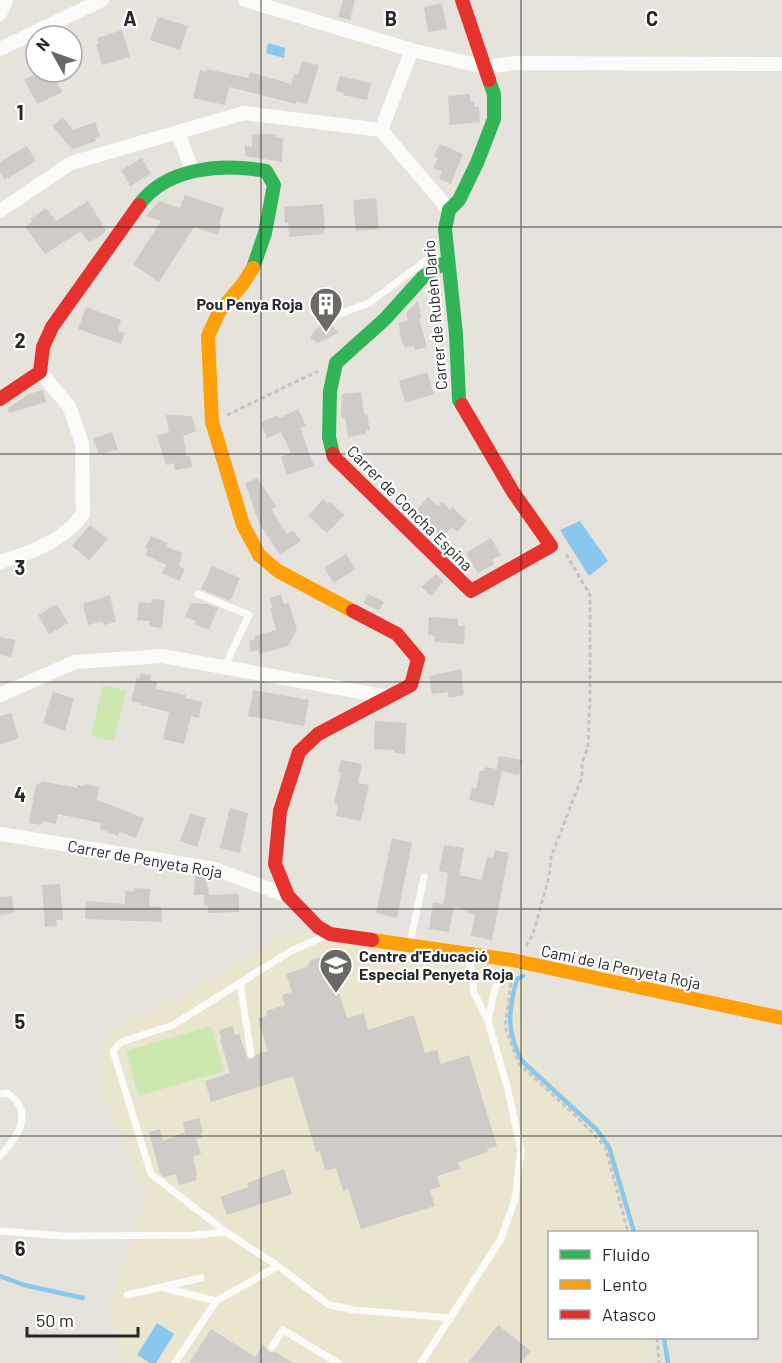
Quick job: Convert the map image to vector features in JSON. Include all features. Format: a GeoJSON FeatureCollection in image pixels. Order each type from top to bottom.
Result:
{"type":"FeatureCollection","features":[{"type":"Feature","properties":{"kind":"street"},"geometry":{"type":"LineString","coordinates":[[0,14],[6,0]]}},
{"type":"Feature","properties":{"kind":"street"},"geometry":{"type":"LineString","coordinates":[[0,48],[102,0]]}},
{"type":"Feature","properties":{"kind":"street"},"geometry":{"type":"LineString","coordinates":[[244,0],[412,50],[485,67],[516,63],[782,64]]}},
{"type":"Feature","properties":{"kind":"street","name":"Carrer de Rubén Darío"},"geometry":{"type":"LineString","coordinates":[[462,0],[494,94],[494,118],[477,163],[459,200],[449,210],[445,229],[456,334],[459,400],[513,492],[550,546]]}},
{"type":"Feature","properties":{"kind":"street"},"geometry":{"type":"LineString","coordinates":[[381,130],[412,50]]}},
{"type":"Feature","properties":{"kind":"street"},"geometry":{"type":"LineString","coordinates":[[0,211],[71,163],[244,113],[381,130],[449,210]]}},
{"type":"Feature","properties":{"kind":"street"},"geometry":{"type":"LineString","coordinates":[[178,133],[193,172]]}},
{"type":"Feature","properties":{"kind":"street"},"geometry":{"type":"LineString","coordinates":[[0,399],[40,372],[44,347],[52,327],[143,199],[165,181],[193,172],[253,167],[266,171],[274,184],[268,223],[256,264],[210,325],[208,348],[212,422],[243,525],[259,555],[278,571],[397,634],[418,659],[411,685],[318,734],[299,752],[280,811],[275,864],[288,896],[318,927],[330,934]]}},
{"type":"Feature","properties":{"kind":"street"},"geometry":{"type":"LineString","coordinates":[[336,363],[385,319],[423,277],[448,260]]}},
{"type":"Feature","properties":{"kind":"street","name":"Carrer de Concha Espina"},"geometry":{"type":"LineString","coordinates":[[336,363],[330,391],[329,437],[334,457],[471,591],[550,546]]}},
{"type":"Feature","properties":{"kind":"street"},"geometry":{"type":"LineString","coordinates":[[0,562],[53,540],[76,524],[83,514],[82,442],[69,406],[40,372]]}},
{"type":"Feature","properties":{"kind":"street"},"geometry":{"type":"LineString","coordinates":[[0,695],[75,662],[162,656],[390,697]]}},
{"type":"Feature","properties":{"kind":"street","name":"Carrer de Penyeta Roja"},"geometry":{"type":"LineString","coordinates":[[0,834],[215,869],[288,896]]}},
{"type":"Feature","properties":{"kind":"street","name":"Camí de la Penyeta Roja"},"geometry":{"type":"LineString","coordinates":[[330,934],[512,960],[782,1018]]}},
{"type":"Feature","properties":{"kind":"lane"},"geometry":{"type":"LineString","coordinates":[[331,317],[369,303],[429,258],[448,260]]}},
{"type":"Feature","properties":{"kind":"lane"},"geometry":{"type":"LineString","coordinates":[[198,594],[249,615],[224,668]]}},
{"type":"Feature","properties":{"kind":"lane"},"geometry":{"type":"LineString","coordinates":[[410,945],[424,877]]}},
{"type":"Feature","properties":{"kind":"lane"},"geometry":{"type":"LineString","coordinates":[[330,934],[291,951],[173,1025],[121,1042],[113,1051],[151,1174],[226,1232],[278,1266],[329,1305],[355,1310],[451,1318]]}},
{"type":"Feature","properties":{"kind":"lane"},"geometry":{"type":"LineString","coordinates":[[422,1363],[501,1239],[515,1199],[521,1150],[507,1086],[488,1021],[474,993],[469,954]]}},
{"type":"Feature","properties":{"kind":"lane"},"geometry":{"type":"LineString","coordinates":[[488,1021],[495,988],[512,960]]}},
{"type":"Feature","properties":{"kind":"lane"},"geometry":{"type":"LineString","coordinates":[[240,983],[251,1054]]}},
{"type":"Feature","properties":{"kind":"lane"},"geometry":{"type":"LineString","coordinates":[[0,1094],[8,1093],[19,1104],[22,1122],[13,1142],[0,1156]]}},
{"type":"Feature","properties":{"kind":"lane"},"geometry":{"type":"LineString","coordinates":[[0,1231],[65,1236],[195,1235],[226,1232]]}},
{"type":"Feature","properties":{"kind":"lane"},"geometry":{"type":"LineString","coordinates":[[176,1363],[216,1301],[278,1266]]}},
{"type":"Feature","properties":{"kind":"lane"},"geometry":{"type":"LineString","coordinates":[[127,1295],[201,1278]]}},
{"type":"Feature","properties":{"kind":"lane"},"geometry":{"type":"LineString","coordinates":[[162,1287],[216,1301]]}},
{"type":"Feature","properties":{"kind":"lane"},"geometry":{"type":"LineString","coordinates":[[272,1347],[283,1330],[338,1363]]}},
{"type":"Feature","properties":{"kind":"path"},"geometry":{"type":"LineString","coordinates":[[212,422],[336,363]]}},
{"type":"Feature","properties":{"kind":"path"},"geometry":{"type":"LineString","coordinates":[[550,546],[565,552],[590,595],[588,747],[582,763],[582,777],[551,857],[549,877],[533,934],[525,947],[512,960],[506,1027],[519,1064],[573,1113],[605,1146],[627,1231]]}},
{"type":"Feature","properties":{"kind":"path"},"geometry":{"type":"LineString","coordinates":[[657,1339],[659,1363]]}},
{"type":"Feature","properties":{"kind":"shaded area"},"geometry":{"type":"Polygon","coordinates":[[[281,934],[344,939],[526,967],[523,1003],[527,1053],[612,1136],[641,1231],[548,1231],[548,1339],[648,1339],[649,1363],[124,1363],[107,1310],[148,1197],[100,1090],[105,1034],[202,986],[281,934]]]}},
{"type":"Feature","properties":{"kind":"green space"},"geometry":{"type":"Polygon","coordinates":[[[103,685],[126,691],[114,741],[91,736],[103,685]]]}},
{"type":"Feature","properties":{"kind":"green space"},"geometry":{"type":"Polygon","coordinates":[[[211,1026],[224,1071],[138,1096],[126,1051],[211,1026]]]}},
{"type":"Feature","properties":{"kind":"water"},"geometry":{"type":"Polygon","coordinates":[[[268,43],[285,48],[284,58],[266,53],[268,43]]]}},
{"type":"Feature","properties":{"kind":"water"},"geometry":{"type":"Polygon","coordinates":[[[580,521],[608,561],[589,576],[560,530],[580,521]]]}},
{"type":"Feature","properties":{"kind":"water"},"geometry":{"type":"Polygon","coordinates":[[[157,1323],[174,1334],[156,1363],[150,1363],[137,1355],[157,1323]]]}},
{"type":"Feature","properties":{"kind":"building"},"geometry":{"type":"Polygon","coordinates":[[[343,0],[355,0],[350,20],[338,17],[343,0]]]}},
{"type":"Feature","properties":{"kind":"building"},"geometry":{"type":"Polygon","coordinates":[[[442,3],[447,29],[428,32],[424,7],[442,3]]]}},
{"type":"Feature","properties":{"kind":"building"},"geometry":{"type":"Polygon","coordinates":[[[158,17],[188,26],[180,50],[150,40],[158,17]]]}},
{"type":"Feature","properties":{"kind":"building"},"geometry":{"type":"Polygon","coordinates":[[[122,30],[130,57],[102,65],[96,44],[99,43],[97,38],[122,30]]]}},
{"type":"Feature","properties":{"kind":"building"},"geometry":{"type":"Polygon","coordinates":[[[302,61],[319,65],[307,104],[297,101],[296,104],[229,87],[225,105],[193,98],[200,70],[207,72],[207,69],[248,78],[250,72],[291,84],[294,74],[298,75],[302,61]]]}},
{"type":"Feature","properties":{"kind":"building"},"geometry":{"type":"Polygon","coordinates":[[[340,76],[371,83],[367,100],[343,95],[344,93],[336,91],[340,76]]]}},
{"type":"Feature","properties":{"kind":"building"},"geometry":{"type":"Polygon","coordinates":[[[26,84],[58,84],[62,92],[37,104],[26,84]]]}},
{"type":"Feature","properties":{"kind":"building"},"geometry":{"type":"Polygon","coordinates":[[[470,94],[470,101],[474,101],[475,107],[479,107],[480,122],[450,125],[448,96],[470,94]]]}},
{"type":"Feature","properties":{"kind":"building"},"geometry":{"type":"Polygon","coordinates":[[[63,117],[73,130],[95,122],[100,136],[95,138],[96,141],[72,149],[52,126],[63,117]]]}},
{"type":"Feature","properties":{"kind":"building"},"geometry":{"type":"Polygon","coordinates":[[[252,134],[276,134],[276,138],[283,138],[282,162],[245,156],[245,146],[252,147],[252,134]]]}},
{"type":"Feature","properties":{"kind":"building"},"geometry":{"type":"Polygon","coordinates":[[[440,144],[463,154],[451,184],[439,178],[442,172],[433,168],[438,158],[434,156],[440,144]]]}},
{"type":"Feature","properties":{"kind":"building"},"geometry":{"type":"Polygon","coordinates":[[[27,146],[36,161],[5,180],[0,172],[0,162],[27,146]]]}},
{"type":"Feature","properties":{"kind":"building"},"geometry":{"type":"Polygon","coordinates":[[[142,158],[151,174],[130,186],[121,170],[142,158]]]}},
{"type":"Feature","properties":{"kind":"building"},"geometry":{"type":"Polygon","coordinates":[[[185,195],[224,208],[219,224],[221,225],[218,235],[194,227],[159,282],[133,264],[161,221],[146,216],[159,201],[180,208],[185,195]]]}},
{"type":"Feature","properties":{"kind":"building"},"geometry":{"type":"Polygon","coordinates":[[[376,198],[379,229],[356,231],[353,200],[376,198]]]}},
{"type":"Feature","properties":{"kind":"building"},"geometry":{"type":"Polygon","coordinates":[[[88,201],[106,230],[104,233],[89,243],[81,231],[45,254],[25,227],[32,222],[30,219],[46,208],[56,221],[88,201]]]}},
{"type":"Feature","properties":{"kind":"building"},"geometry":{"type":"Polygon","coordinates":[[[323,204],[324,234],[289,237],[284,207],[323,204]]]}},
{"type":"Feature","properties":{"kind":"building"},"geometry":{"type":"Polygon","coordinates":[[[418,301],[421,318],[419,319],[427,347],[415,350],[414,346],[405,348],[400,336],[399,323],[408,320],[406,313],[418,301]]]}},
{"type":"Feature","properties":{"kind":"building"},"geometry":{"type":"Polygon","coordinates":[[[86,307],[121,320],[118,331],[125,333],[121,344],[78,329],[86,307]]]}},
{"type":"Feature","properties":{"kind":"building","name":"Pou Penya Roja"},"geometry":{"type":"Polygon","coordinates":[[[327,320],[338,333],[317,343],[310,338],[315,330],[327,320]]]}},
{"type":"Feature","properties":{"kind":"building"},"geometry":{"type":"Polygon","coordinates":[[[427,372],[434,394],[405,403],[399,381],[427,372]]]}},
{"type":"Feature","properties":{"kind":"building"},"geometry":{"type":"Polygon","coordinates":[[[43,390],[46,402],[9,413],[8,408],[29,394],[43,390]]]}},
{"type":"Feature","properties":{"kind":"building"},"geometry":{"type":"Polygon","coordinates":[[[361,392],[364,414],[367,414],[370,430],[366,431],[366,434],[348,437],[345,418],[341,418],[342,394],[361,392]]]}},
{"type":"Feature","properties":{"kind":"building"},"geometry":{"type":"Polygon","coordinates":[[[298,409],[306,426],[300,428],[314,466],[287,475],[281,457],[291,453],[281,432],[267,438],[260,423],[278,415],[280,418],[298,409]]]}},
{"type":"Feature","properties":{"kind":"building"},"geometry":{"type":"Polygon","coordinates":[[[166,415],[192,416],[196,431],[183,436],[192,467],[175,470],[174,463],[166,465],[157,435],[169,433],[166,415]]]}},
{"type":"Feature","properties":{"kind":"building"},"geometry":{"type":"Polygon","coordinates":[[[112,432],[118,450],[99,454],[93,439],[112,432]]]}},
{"type":"Feature","properties":{"kind":"building"},"geometry":{"type":"Polygon","coordinates":[[[257,478],[277,507],[271,509],[287,534],[293,530],[301,541],[280,555],[259,523],[245,483],[257,478]]]}},
{"type":"Feature","properties":{"kind":"building"},"geometry":{"type":"Polygon","coordinates":[[[428,497],[438,506],[442,502],[450,510],[452,507],[467,521],[457,532],[452,527],[441,539],[413,514],[428,497]]]}},
{"type":"Feature","properties":{"kind":"building"},"geometry":{"type":"Polygon","coordinates":[[[323,499],[328,504],[330,502],[344,515],[327,533],[308,516],[323,499]]]}},
{"type":"Feature","properties":{"kind":"building"},"geometry":{"type":"Polygon","coordinates":[[[90,525],[108,539],[89,560],[72,546],[90,525]]]}},
{"type":"Feature","properties":{"kind":"building"},"geometry":{"type":"Polygon","coordinates":[[[151,536],[168,543],[166,546],[182,553],[179,566],[185,569],[179,581],[162,573],[166,565],[146,555],[148,549],[145,548],[151,536]]]}},
{"type":"Feature","properties":{"kind":"building"},"geometry":{"type":"Polygon","coordinates":[[[491,538],[501,555],[492,560],[494,564],[478,573],[466,553],[491,538]]]}},
{"type":"Feature","properties":{"kind":"building"},"geometry":{"type":"Polygon","coordinates":[[[346,554],[356,569],[334,583],[324,568],[346,554]]]}},
{"type":"Feature","properties":{"kind":"building"},"geometry":{"type":"Polygon","coordinates":[[[212,566],[240,578],[230,601],[201,589],[212,566]]]}},
{"type":"Feature","properties":{"kind":"building"},"geometry":{"type":"Polygon","coordinates":[[[436,574],[444,581],[431,596],[421,587],[436,574]]]}},
{"type":"Feature","properties":{"kind":"building"},"geometry":{"type":"Polygon","coordinates":[[[281,594],[284,604],[289,603],[297,630],[288,646],[259,654],[258,650],[251,652],[249,641],[255,639],[254,636],[276,630],[270,608],[272,608],[270,598],[281,594]]]}},
{"type":"Feature","properties":{"kind":"building"},"geometry":{"type":"Polygon","coordinates":[[[368,594],[384,602],[379,611],[363,603],[368,594]]]}},
{"type":"Feature","properties":{"kind":"building"},"geometry":{"type":"Polygon","coordinates":[[[110,595],[116,622],[104,625],[103,621],[88,625],[83,604],[110,595]]]}},
{"type":"Feature","properties":{"kind":"building"},"geometry":{"type":"Polygon","coordinates":[[[152,599],[165,600],[162,628],[149,626],[149,621],[137,620],[139,602],[151,603],[152,599]]]}},
{"type":"Feature","properties":{"kind":"building"},"geometry":{"type":"Polygon","coordinates":[[[191,603],[208,604],[218,608],[209,630],[185,617],[191,603]]]}},
{"type":"Feature","properties":{"kind":"building"},"geometry":{"type":"Polygon","coordinates":[[[57,604],[68,623],[49,634],[38,615],[57,604]]]}},
{"type":"Feature","properties":{"kind":"building"},"geometry":{"type":"Polygon","coordinates":[[[429,617],[458,619],[458,626],[465,626],[464,644],[435,642],[435,636],[428,635],[429,617]]]}},
{"type":"Feature","properties":{"kind":"building"},"geometry":{"type":"Polygon","coordinates":[[[0,637],[15,640],[12,657],[0,655],[0,637]]]}},
{"type":"Feature","properties":{"kind":"building"},"geometry":{"type":"Polygon","coordinates":[[[461,669],[464,695],[449,698],[448,692],[432,694],[429,676],[461,669]]]}},
{"type":"Feature","properties":{"kind":"building"},"geometry":{"type":"Polygon","coordinates":[[[141,673],[151,675],[150,680],[157,682],[156,689],[186,695],[185,698],[202,702],[199,718],[191,716],[184,744],[163,739],[169,712],[131,701],[137,677],[139,678],[141,673]]]}},
{"type":"Feature","properties":{"kind":"building"},"geometry":{"type":"Polygon","coordinates":[[[253,690],[309,700],[304,726],[248,716],[253,690]]]}},
{"type":"Feature","properties":{"kind":"building"},"geometry":{"type":"Polygon","coordinates":[[[53,692],[74,698],[65,731],[43,723],[53,692]]]}},
{"type":"Feature","properties":{"kind":"building"},"geometry":{"type":"Polygon","coordinates":[[[11,713],[19,738],[0,745],[0,716],[11,713]]]}},
{"type":"Feature","properties":{"kind":"building"},"geometry":{"type":"Polygon","coordinates":[[[375,721],[406,723],[405,754],[394,753],[394,750],[374,749],[375,721]]]}},
{"type":"Feature","properties":{"kind":"building"},"geometry":{"type":"Polygon","coordinates":[[[499,756],[523,760],[519,775],[502,771],[494,806],[469,800],[472,788],[476,789],[480,771],[484,771],[485,767],[497,769],[499,756]]]}},
{"type":"Feature","properties":{"kind":"building"},"geometry":{"type":"Polygon","coordinates":[[[341,760],[362,764],[358,783],[369,785],[361,821],[336,816],[338,805],[334,804],[341,772],[338,772],[341,760]]]}},
{"type":"Feature","properties":{"kind":"building"},"geometry":{"type":"Polygon","coordinates":[[[41,781],[78,788],[78,785],[84,786],[85,784],[99,787],[97,800],[144,818],[136,838],[120,832],[118,836],[100,829],[101,823],[58,814],[56,824],[42,821],[41,825],[29,823],[36,783],[40,784],[41,781]]]}},
{"type":"Feature","properties":{"kind":"building"},"geometry":{"type":"Polygon","coordinates":[[[230,808],[248,813],[240,853],[220,848],[230,808]]]}},
{"type":"Feature","properties":{"kind":"building"},"geometry":{"type":"Polygon","coordinates":[[[190,814],[206,818],[197,847],[180,841],[190,814]]]}},
{"type":"Feature","properties":{"kind":"building"},"geometry":{"type":"Polygon","coordinates":[[[392,838],[412,843],[397,918],[376,913],[392,838]]]}},
{"type":"Feature","properties":{"kind":"building"},"geometry":{"type":"Polygon","coordinates":[[[444,845],[464,848],[459,875],[482,880],[487,857],[493,858],[495,850],[509,853],[492,940],[471,936],[475,915],[454,906],[449,932],[429,929],[433,902],[443,904],[445,896],[448,873],[439,871],[444,845]]]}},
{"type":"Feature","properties":{"kind":"building"},"geometry":{"type":"Polygon","coordinates":[[[195,875],[206,877],[209,895],[194,895],[195,875]]]}},
{"type":"Feature","properties":{"kind":"building"},"geometry":{"type":"Polygon","coordinates":[[[60,884],[63,920],[56,920],[57,926],[45,927],[42,885],[60,884]]]}},
{"type":"Feature","properties":{"kind":"building"},"geometry":{"type":"Polygon","coordinates":[[[134,888],[150,889],[149,906],[162,907],[161,922],[85,919],[86,901],[125,904],[125,891],[133,892],[134,888]]]}},
{"type":"Feature","properties":{"kind":"building"},"geometry":{"type":"Polygon","coordinates":[[[239,894],[239,912],[208,913],[208,907],[204,906],[204,895],[239,894]]]}},
{"type":"Feature","properties":{"kind":"building"},"geometry":{"type":"Polygon","coordinates":[[[12,896],[14,913],[0,915],[0,897],[12,896]]]}},
{"type":"Feature","properties":{"kind":"building","name":"Centre d'Educació Especial Penyeta Roja"},"geometry":{"type":"Polygon","coordinates":[[[337,952],[342,968],[332,971],[347,1018],[364,1013],[368,1030],[414,1015],[425,1053],[437,1050],[441,1064],[469,1055],[497,1146],[487,1149],[488,1152],[458,1162],[460,1169],[437,1176],[440,1187],[430,1190],[435,1206],[361,1229],[348,1189],[343,1191],[336,1168],[325,1171],[320,1151],[316,1152],[293,1076],[211,1102],[205,1081],[230,1073],[219,1030],[233,1026],[235,1035],[239,1034],[248,1059],[268,1051],[258,1019],[267,1016],[266,1011],[285,1005],[282,995],[292,992],[286,974],[307,967],[311,960],[337,952]]]}},
{"type":"Feature","properties":{"kind":"building"},"geometry":{"type":"Polygon","coordinates":[[[199,1118],[203,1132],[201,1133],[202,1138],[196,1139],[201,1154],[193,1157],[197,1180],[179,1185],[176,1174],[164,1177],[160,1174],[149,1132],[160,1129],[163,1141],[185,1132],[183,1122],[199,1118]]]}},
{"type":"Feature","properties":{"kind":"building"},"geometry":{"type":"Polygon","coordinates":[[[284,1169],[292,1194],[227,1215],[220,1197],[248,1187],[247,1183],[284,1169]]]}},
{"type":"Feature","properties":{"kind":"building"},"geometry":{"type":"Polygon","coordinates":[[[498,1325],[531,1351],[521,1363],[468,1363],[498,1325]]]}},
{"type":"Feature","properties":{"kind":"building"},"geometry":{"type":"Polygon","coordinates":[[[211,1329],[255,1357],[263,1344],[269,1352],[275,1352],[293,1363],[189,1363],[211,1329]]]}},
{"type":"Feature","properties":{"kind":"waterway"},"geometry":{"type":"LineString","coordinates":[[523,976],[517,979],[510,1011],[511,1030],[517,1050],[522,1061],[597,1130],[609,1147],[634,1231]]}},
{"type":"Feature","properties":{"kind":"waterway"},"geometry":{"type":"LineString","coordinates":[[0,1276],[24,1285],[83,1298]]}},
{"type":"Feature","properties":{"kind":"waterway"},"geometry":{"type":"LineString","coordinates":[[664,1339],[668,1363]]}},
{"type":"Feature","properties":{"kind":"traffic: fast"},"geometry":{"type":"LineString","coordinates":[[462,405],[459,400],[456,334],[445,229],[449,210],[459,200],[477,163],[494,119],[494,94],[489,80]]}},
{"type":"Feature","properties":{"kind":"traffic: fast"},"geometry":{"type":"LineString","coordinates":[[139,205],[150,192],[180,175],[214,168],[266,171],[274,185],[265,233],[253,268]]}},
{"type":"Feature","properties":{"kind":"traffic: fast"},"geometry":{"type":"LineString","coordinates":[[333,454],[329,437],[330,391],[336,363],[385,319],[423,277],[448,260]]}},
{"type":"Feature","properties":{"kind":"traffic: slow"},"geometry":{"type":"LineString","coordinates":[[253,268],[219,312],[208,336],[212,422],[243,525],[259,555],[278,571],[353,611]]}},
{"type":"Feature","properties":{"kind":"traffic: slow"},"geometry":{"type":"LineString","coordinates":[[372,940],[512,960],[782,1018]]}},
{"type":"Feature","properties":{"kind":"traffic: jam"},"geometry":{"type":"LineString","coordinates":[[462,0],[489,80]]}},
{"type":"Feature","properties":{"kind":"traffic: jam"},"geometry":{"type":"LineString","coordinates":[[0,399],[40,372],[43,347],[52,327],[139,205]]}},
{"type":"Feature","properties":{"kind":"traffic: jam"},"geometry":{"type":"LineString","coordinates":[[333,454],[471,591],[551,546],[513,492],[462,405]]}},
{"type":"Feature","properties":{"kind":"traffic: jam"},"geometry":{"type":"LineString","coordinates":[[353,611],[397,634],[418,659],[411,685],[318,734],[299,752],[280,811],[275,864],[288,896],[318,927],[330,934],[372,940]]}},
{"type":"Feature","properties":{"kind":"place","name":"Pou Penya Roja"},"geometry":{"type":"Point","coordinates":[326,333]}},
{"type":"Feature","properties":{"kind":"place","name":"Centre d'Educació Especial Penyeta Roja"},"geometry":{"type":"Point","coordinates":[336,994]}}]}
